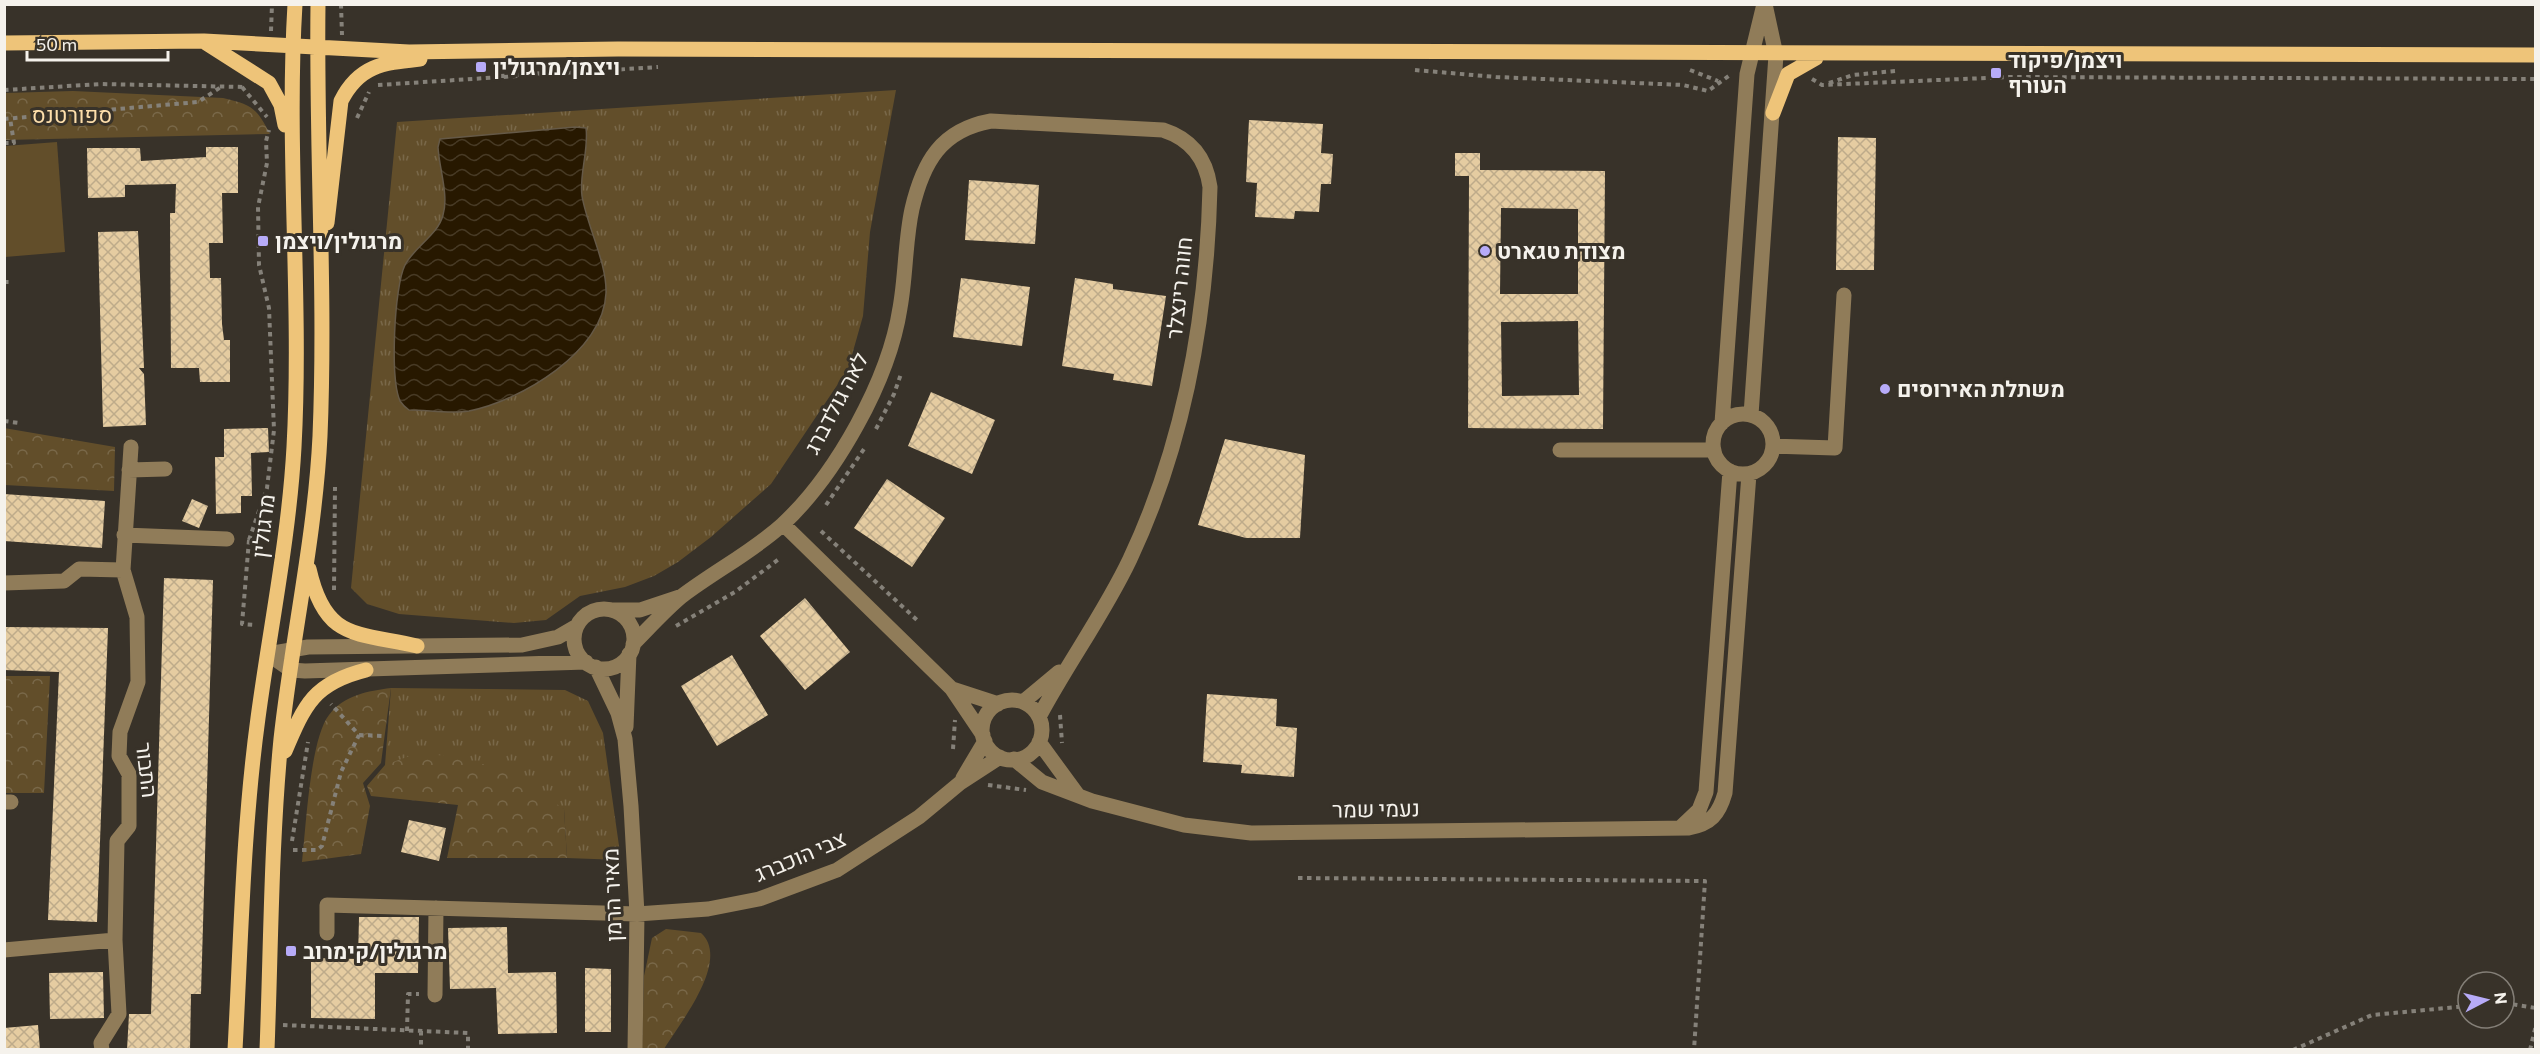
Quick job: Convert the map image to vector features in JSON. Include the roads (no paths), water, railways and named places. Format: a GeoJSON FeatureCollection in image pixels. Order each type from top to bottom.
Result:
{"type":"FeatureCollection","features":[{"type":"Feature","properties":{"kind":"main road","name":"מרגולין"},"geometry":{"type":"LineString","coordinates":[[235,1050],[245,838],[287,525],[294,446],[295,292],[291,177],[292,46],[295,4]]}},
{"type":"Feature","properties":{"kind":"main road"},"geometry":{"type":"LineString","coordinates":[[267,1050],[279,768],[307,561],[320,437],[316,69],[318,4]]}},
{"type":"Feature","properties":{"kind":"main road"},"geometry":{"type":"LineString","coordinates":[[204,41],[269,83],[276,93],[285,125],[291,177]]}},
{"type":"Feature","properties":{"kind":"main road"},"geometry":{"type":"LineString","coordinates":[[4,43],[204,41],[409,52],[2535,55]]}},
{"type":"Feature","properties":{"kind":"main road"},"geometry":{"type":"LineString","coordinates":[[320,288],[340,101],[349,83],[377,67],[407,61],[498,51]]}},
{"type":"Feature","properties":{"kind":"main road"},"geometry":{"type":"LineString","coordinates":[[1773,113],[1788,74],[1804,63],[1824,55]]}},
{"type":"Feature","properties":{"kind":"main road"},"geometry":{"type":"LineString","coordinates":[[307,561],[315,595],[329,619],[352,632],[417,646]]}},
{"type":"Feature","properties":{"kind":"main road"},"geometry":{"type":"LineString","coordinates":[[279,768],[303,710],[318,690],[348,675],[366,670]]}},
{"type":"Feature","properties":{"kind":"street"},"geometry":{"type":"LineString","coordinates":[[1751,415],[1776,55],[1765,4]]}},
{"type":"Feature","properties":{"kind":"street"},"geometry":{"type":"LineString","coordinates":[[1722,423],[1750,55],[1765,4]]}},
{"type":"Feature","properties":{"kind":"street","name":"חווה רינצלר"},"geometry":{"type":"LineString","coordinates":[[947,140],[972,125],[991,121],[1148,128],[1163,130],[1185,140],[1195,149],[1208,172],[1209,211],[1202,307],[1181,421],[1159,490],[1129,561],[1039,717]]}},
{"type":"Feature","properties":{"kind":"street","name":"לאה גולדברג"},"geometry":{"type":"LineString","coordinates":[[631,649],[682,597],[783,524],[838,455],[873,391],[890,349],[900,309],[910,221],[916,192],[924,170],[947,140]]}},
{"type":"Feature","properties":{"kind":"street"},"geometry":{"type":"LineString","coordinates":[[1773,446],[1834,448],[1844,295]]}},
{"type":"Feature","properties":{"kind":"street"},"geometry":{"type":"LineString","coordinates":[[1740,414],[1751,415],[1767,427],[1773,446],[1766,464],[1749,474],[1730,471],[1722,466],[1714,450],[1716,431],[1722,423],[1740,414]]}},
{"type":"Feature","properties":{"kind":"street","name":"התבור"},"geometry":{"type":"LineString","coordinates":[[102,1050],[102,1043],[119,1014],[115,940],[117,841],[129,826],[129,774],[119,756],[120,732],[138,682],[136,617],[123,570],[130,447]]}},
{"type":"Feature","properties":{"kind":"street"},"geometry":{"type":"LineString","coordinates":[[1560,450],[1714,450]]}},
{"type":"Feature","properties":{"kind":"street"},"geometry":{"type":"LineString","coordinates":[[129,470],[165,469]]}},
{"type":"Feature","properties":{"kind":"street"},"geometry":{"type":"LineString","coordinates":[[1680,828],[1699,810],[1706,792],[1730,471]]}},
{"type":"Feature","properties":{"kind":"street","name":"נעמי שמר"},"geometry":{"type":"LineString","coordinates":[[1007,758],[1042,782],[1092,801],[1184,825],[1251,833],[1704,826],[1720,809],[1725,793],[1749,474]]}},
{"type":"Feature","properties":{"kind":"street"},"geometry":{"type":"LineString","coordinates":[[783,524],[952,689],[993,753],[1007,758],[1032,753],[1039,742],[1042,729],[1039,717],[1023,702],[1014,700],[998,704],[952,689]]}},
{"type":"Feature","properties":{"kind":"street"},"geometry":{"type":"LineString","coordinates":[[124,535],[227,539]]}},
{"type":"Feature","properties":{"kind":"street"},"geometry":{"type":"LineString","coordinates":[[4,583],[64,581],[78,569],[123,570]]}},
{"type":"Feature","properties":{"kind":"street","name":"לאה גולדברג"},"geometry":{"type":"LineString","coordinates":[[612,610],[640,610],[682,597]]}},
{"type":"Feature","properties":{"kind":"street"},"geometry":{"type":"LineString","coordinates":[[604,609],[612,610],[630,624],[631,649],[612,668],[591,665],[291,670],[268,654],[294,649],[522,645],[558,636],[577,626],[588,614],[604,609]]}},
{"type":"Feature","properties":{"kind":"street"},"geometry":{"type":"LineString","coordinates":[[577,626],[577,650],[591,665]]}},
{"type":"Feature","properties":{"kind":"street","name":"מאיר הרמן"},"geometry":{"type":"LineString","coordinates":[[625,739],[631,649]]}},
{"type":"Feature","properties":{"kind":"street","name":"מאיר הרמן"},"geometry":{"type":"LineString","coordinates":[[591,665],[618,713],[625,739],[632,806],[637,914],[635,1050]]}},
{"type":"Feature","properties":{"kind":"street","name":"חווה רינצלר"},"geometry":{"type":"LineString","coordinates":[[1023,702],[1066,667]]}},
{"type":"Feature","properties":{"kind":"street"},"geometry":{"type":"LineString","coordinates":[[984,738],[986,717],[998,704]]}},
{"type":"Feature","properties":{"kind":"street","name":"צבי הוכברג"},"geometry":{"type":"LineString","coordinates":[[960,783],[984,738]]}},
{"type":"Feature","properties":{"kind":"street"},"geometry":{"type":"LineString","coordinates":[[1039,742],[1077,794]]}},
{"type":"Feature","properties":{"kind":"street","name":"צבי הוכברג"},"geometry":{"type":"LineString","coordinates":[[327,933],[327,905],[637,914],[708,909],[759,899],[837,870],[919,818],[960,783],[1007,758]]}},
{"type":"Feature","properties":{"kind":"street"},"geometry":{"type":"LineString","coordinates":[[435,995],[436,908]]}},
{"type":"Feature","properties":{"kind":"street"},"geometry":{"type":"LineString","coordinates":[[4,950],[115,940]]}},
{"type":"Feature","properties":{"kind":"water"},"geometry":{"type":"Polygon","coordinates":[[[575,127],[586,128],[581,188],[603,269],[606,293],[602,315],[591,335],[575,354],[556,370],[512,397],[462,412],[409,410],[400,401],[395,373],[398,292],[401,276],[409,258],[436,229],[443,215],[445,199],[438,147],[440,139],[575,127]]]}},
{"type":"Feature","properties":{"kind":"place","name":"ויצמן/מרגולין"},"geometry":{"type":"Point","coordinates":[481,67]}},
{"type":"Feature","properties":{"kind":"place","name":"ויצמן/פיקוד העורף"},"geometry":{"type":"Point","coordinates":[1996,73]}},
{"type":"Feature","properties":{"kind":"place","name":"מרגולין/ויצמן"},"geometry":{"type":"Point","coordinates":[263,241]}},
{"type":"Feature","properties":{"kind":"place","name":"מצודת טגארט"},"geometry":{"type":"Point","coordinates":[1485,251]}},
{"type":"Feature","properties":{"kind":"place","name":"משתלת האירוסים"},"geometry":{"type":"Point","coordinates":[1885,389]}},
{"type":"Feature","properties":{"kind":"place","name":"מרגולין/קימרוב"},"geometry":{"type":"Point","coordinates":[291,951]}},
{"type":"Feature","properties":{"kind":"park label","name":"ספורטנס"},"geometry":{"type":"Point","coordinates":[72,115]}}]}
